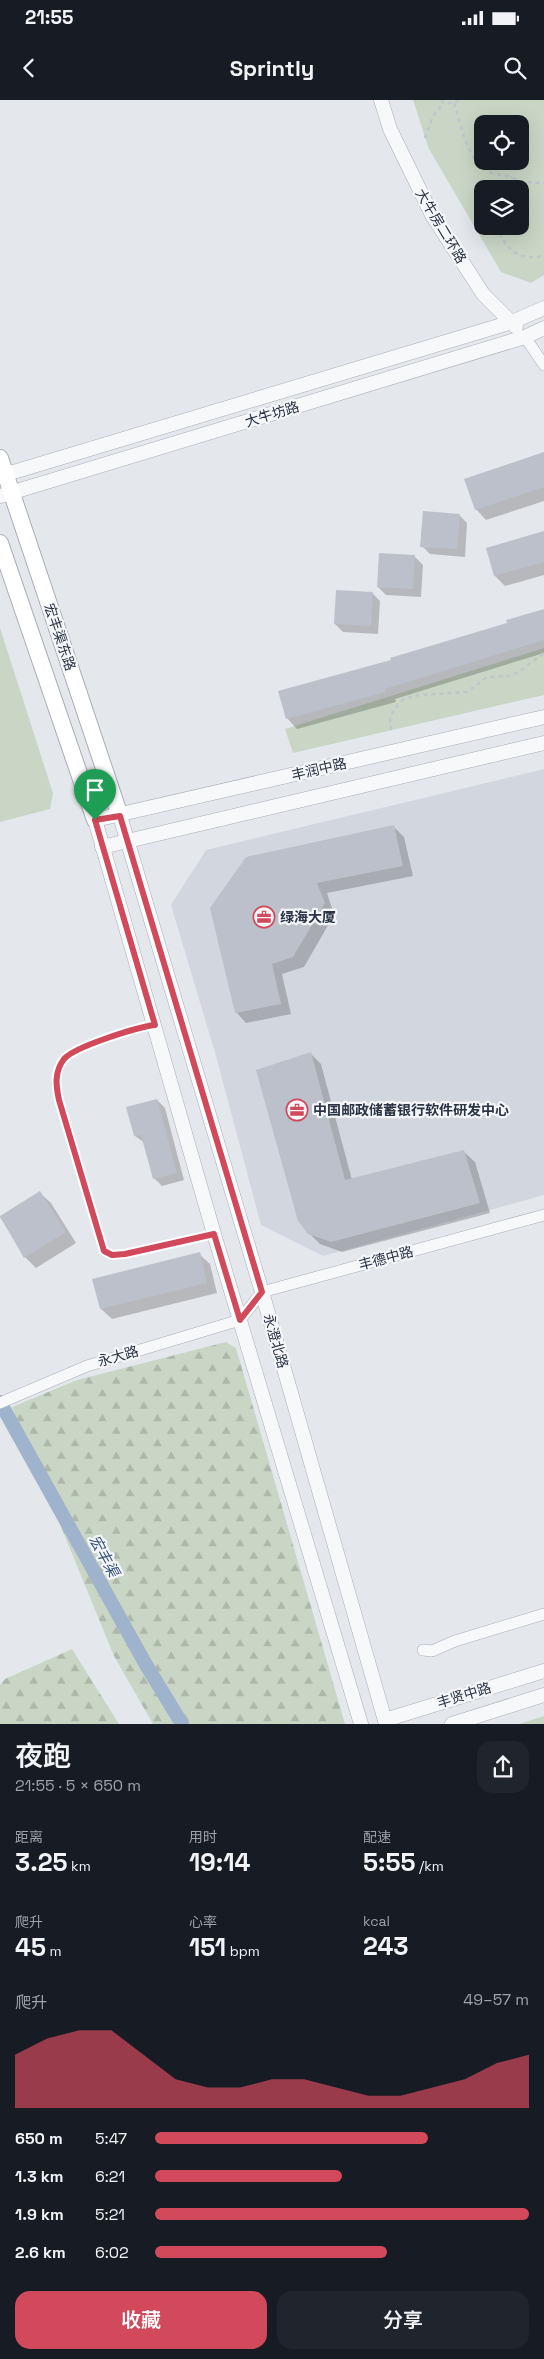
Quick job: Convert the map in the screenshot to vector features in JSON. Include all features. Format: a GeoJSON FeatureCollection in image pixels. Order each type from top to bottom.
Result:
{"type":"FeatureCollection","features":[{"type":"Feature","properties":{"kind":"main road","name":"宏丰渠东路"},"geometry":{"type":"LineString","coordinates":[[0,458],[5,495],[120,816]]}},
{"type":"Feature","properties":{"kind":"main road","name":"宏丰渠东路"},"geometry":{"type":"LineString","coordinates":[[0,542],[95,820]]}},
{"type":"Feature","properties":{"kind":"street","name":"大牛房二环路"},"geometry":{"type":"LineString","coordinates":[[381,100],[390,130],[432,215],[483,294],[525,337]]}},
{"type":"Feature","properties":{"kind":"street","name":"大牛坊路"},"geometry":{"type":"LineString","coordinates":[[3,475],[512,322],[544,308]]}},
{"type":"Feature","properties":{"kind":"street","name":"大牛坊路"},"geometry":{"type":"LineString","coordinates":[[5,495],[525,337],[544,328]]}},
{"type":"Feature","properties":{"kind":"street"},"geometry":{"type":"LineString","coordinates":[[525,337],[544,365]]}},
{"type":"Feature","properties":{"kind":"street","name":"丰润中路"},"geometry":{"type":"LineString","coordinates":[[95,820],[120,816],[544,717]]}},
{"type":"Feature","properties":{"kind":"street","name":"丰润中路"},"geometry":{"type":"LineString","coordinates":[[102,847],[544,743]]}},
{"type":"Feature","properties":{"kind":"street","name":"永澄北路"},"geometry":{"type":"LineString","coordinates":[[120,816],[129,840],[262,1292],[384,1723]]}},
{"type":"Feature","properties":{"kind":"street","name":"永澄北路"},"geometry":{"type":"LineString","coordinates":[[95,820],[214,1234],[361,1724]]}},
{"type":"Feature","properties":{"kind":"street","name":"丰德中路"},"geometry":{"type":"LineString","coordinates":[[262,1292],[544,1215]]}},
{"type":"Feature","properties":{"kind":"street"},"geometry":{"type":"LineString","coordinates":[[240,1320],[262,1292]]}},
{"type":"Feature","properties":{"kind":"street","name":"永大路"},"geometry":{"type":"LineString","coordinates":[[0,1403],[87,1366],[240,1320]]}},
{"type":"Feature","properties":{"kind":"street"},"geometry":{"type":"LineString","coordinates":[[423,1650],[432,1651],[455,1641],[544,1614]]}},
{"type":"Feature","properties":{"kind":"street","name":"丰贤中路"},"geometry":{"type":"LineString","coordinates":[[384,1723],[544,1671]]}},
{"type":"Feature","properties":{"kind":"street","name":"丰贤中路"},"geometry":{"type":"LineString","coordinates":[[452,1724],[544,1695]]}},
{"type":"Feature","properties":{"kind":"lane"},"geometry":{"type":"LineString","coordinates":[[155,1025],[107,1037],[65,1058],[60,1066],[56,1082],[59,1100],[104,1251],[112,1255],[125,1254],[214,1234]]}},
{"type":"Feature","properties":{"kind":"path"},"geometry":{"type":"LineString","coordinates":[[425,138],[433,116],[442,101],[454,103],[460,100]]}},
{"type":"Feature","properties":{"kind":"path"},"geometry":{"type":"LineString","coordinates":[[454,103],[465,140],[476,161],[492,172],[521,182],[544,183]]}},
{"type":"Feature","properties":{"kind":"path"},"geometry":{"type":"LineString","coordinates":[[500,235],[503,244],[516,253],[532,259],[544,255]]}},
{"type":"Feature","properties":{"kind":"path"},"geometry":{"type":"LineString","coordinates":[[391,730],[390,719],[394,710],[404,699],[418,695],[467,692],[488,677],[510,676],[544,654]]}},
{"type":"Feature","properties":{"kind":"shaded area"},"geometry":{"type":"Polygon","coordinates":[[[544,769],[544,1195],[323,1256],[261,1225],[216,1056],[171,905],[206,850],[544,769]]]}},
{"type":"Feature","properties":{"kind":"green space"},"geometry":{"type":"Polygon","coordinates":[[[413,100],[544,100],[544,275],[531,283],[501,272],[479,235],[529,235],[529,180],[474,180],[474,226],[429,149],[413,100]]]}},
{"type":"Feature","properties":{"kind":"green space"},"geometry":{"type":"Polygon","coordinates":[[[0,628],[53,793],[50,809],[0,822],[0,628]]]}},
{"type":"Feature","properties":{"kind":"green space"},"geometry":{"type":"Polygon","coordinates":[[[544,648],[544,695],[293,753],[285,729],[544,648]]]}},
{"type":"Feature","properties":{"kind":"green space"},"geometry":{"type":"Polygon","coordinates":[[[226,1342],[236,1348],[345,1724],[153,1724],[114,1656],[12,1407],[77,1380],[226,1342]]]}},
{"type":"Feature","properties":{"kind":"green space"},"geometry":{"type":"Polygon","coordinates":[[[72,1649],[119,1724],[0,1724],[0,1685],[5,1679],[72,1649]]]}},
{"type":"Feature","properties":{"kind":"green space"},"geometry":{"type":"Polygon","coordinates":[[[544,1716],[544,1724],[519,1724],[544,1716]]]}},
{"type":"Feature","properties":{"kind":"building"},"geometry":{"type":"Polygon","coordinates":[[[544,452],[544,487],[475,510],[464,479],[544,452]]]}},
{"type":"Feature","properties":{"kind":"building"},"geometry":{"type":"Polygon","coordinates":[[[423,511],[460,514],[457,549],[420,547],[423,511]]]}},
{"type":"Feature","properties":{"kind":"building"},"geometry":{"type":"Polygon","coordinates":[[[544,531],[544,562],[494,576],[486,548],[544,531]]]}},
{"type":"Feature","properties":{"kind":"building"},"geometry":{"type":"Polygon","coordinates":[[[379,553],[415,555],[413,589],[377,587],[379,553]]]}},
{"type":"Feature","properties":{"kind":"building"},"geometry":{"type":"Polygon","coordinates":[[[336,590],[373,592],[371,626],[334,624],[336,590]]]}},
{"type":"Feature","properties":{"kind":"building"},"geometry":{"type":"Polygon","coordinates":[[[544,609],[544,640],[385,689],[386,692],[286,719],[278,691],[391,660],[390,658],[507,623],[506,620],[544,609]]]}},
{"type":"Feature","properties":{"kind":"building","name":"绿海大厦"},"geometry":{"type":"Polygon","coordinates":[[[394,825],[403,866],[317,883],[325,903],[293,957],[272,964],[281,1004],[235,1013],[210,908],[246,857],[394,825]]]}},
{"type":"Feature","properties":{"kind":"building","name":"中国邮政储蓄银行软件研发中心"},"geometry":{"type":"Polygon","coordinates":[[[311,1052],[345,1180],[464,1150],[480,1203],[331,1242],[308,1234],[298,1221],[256,1070],[311,1052]]]}},
{"type":"Feature","properties":{"kind":"building"},"geometry":{"type":"Polygon","coordinates":[[[157,1099],[177,1173],[153,1179],[141,1135],[134,1136],[126,1107],[157,1099]]]}},
{"type":"Feature","properties":{"kind":"building"},"geometry":{"type":"Polygon","coordinates":[[[40,1191],[66,1232],[24,1258],[0,1216],[40,1191]]]}},
{"type":"Feature","properties":{"kind":"building"},"geometry":{"type":"Polygon","coordinates":[[[200,1252],[207,1283],[100,1309],[92,1279],[200,1252]]]}},
{"type":"Feature","properties":{"kind":"waterway","name":"宏丰渠"},"geometry":{"type":"LineString","coordinates":[[0,1402],[145,1663],[182,1724]]}},
{"type":"Feature","properties":{"kind":"place","name":"绿海大厦"},"geometry":{"type":"Point","coordinates":[264,917]}},
{"type":"Feature","properties":{"kind":"place","name":"中国邮政储蓄银行软件研发中心"},"geometry":{"type":"Point","coordinates":[297,1110]}},
{"type":"Feature","properties":{"kind":"route"},"geometry":{"type":"LineString","coordinates":[[120,816],[129,840],[262,1292],[240,1320],[214,1234],[125,1254],[112,1255],[104,1251],[59,1100],[56,1082],[60,1066],[65,1058],[107,1037],[155,1025],[95,820],[120,816]]}}]}
